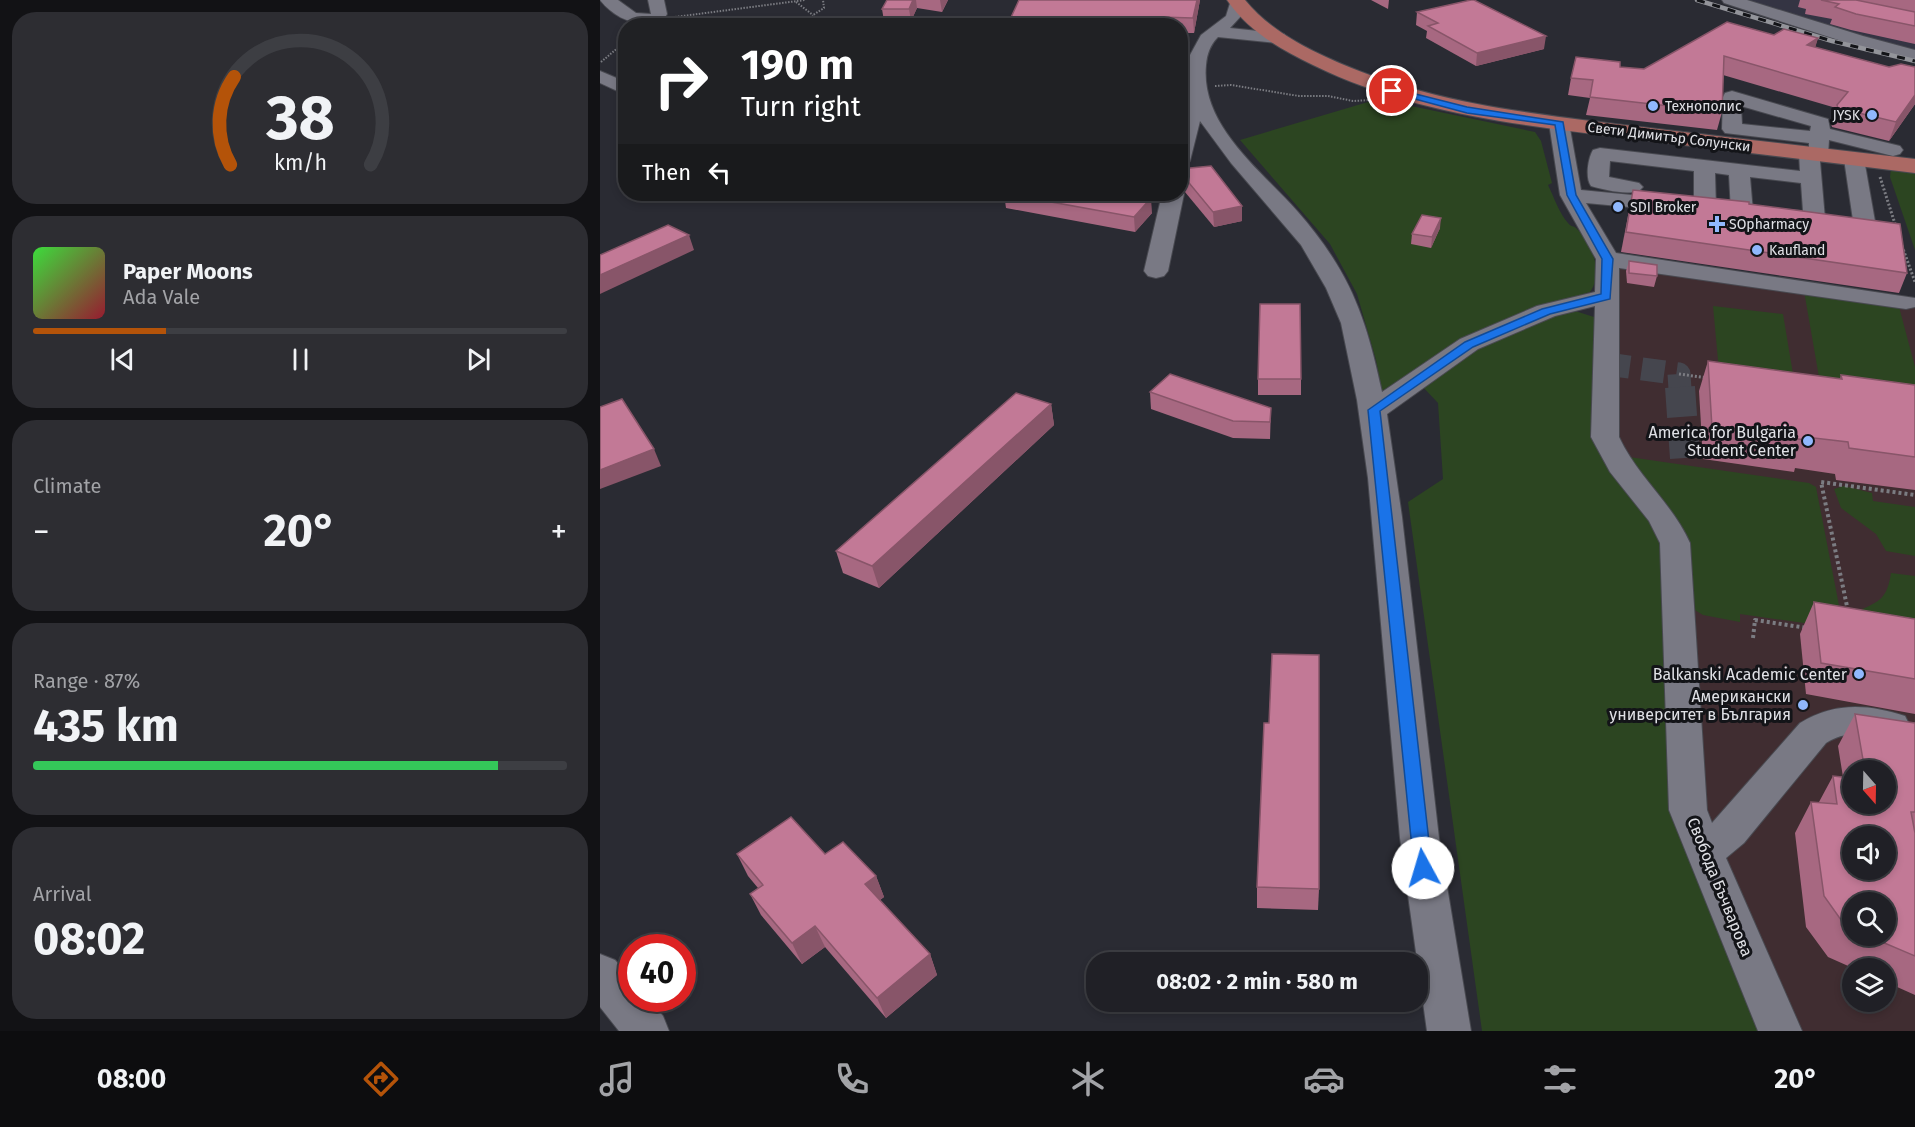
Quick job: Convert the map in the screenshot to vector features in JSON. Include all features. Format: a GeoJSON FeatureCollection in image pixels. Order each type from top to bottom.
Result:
{"type":"FeatureCollection","features":[{"type":"Feature","properties":{"kind":"main road","name":"Свети Димитър Солунски"},"geometry":{"type":"LineString","coordinates":[[1237,1],[1257,23],[1327,66],[1392,91],[1467,110],[1559,123],[1817,141],[1854,159],[1895,162]]}},
{"type":"Feature","properties":{"kind":"street"},"geometry":{"type":"LineString","coordinates":[[608,0],[631,18]]}},
{"type":"Feature","properties":{"kind":"street"},"geometry":{"type":"LineString","coordinates":[[656,0],[659,14],[657,18]]}},
{"type":"Feature","properties":{"kind":"street"},"geometry":{"type":"LineString","coordinates":[[1730,0],[1777,7],[1915,55]]}},
{"type":"Feature","properties":{"kind":"street"},"geometry":{"type":"LineString","coordinates":[[1188,108],[1198,59],[1236,14],[1237,1]]}},
{"type":"Feature","properties":{"kind":"street"},"geometry":{"type":"LineString","coordinates":[[1218,33],[1257,23]]}},
{"type":"Feature","properties":{"kind":"street"},"geometry":{"type":"LineString","coordinates":[[1218,33],[1247,33],[1278,38]]}},
{"type":"Feature","properties":{"kind":"street"},"geometry":{"type":"LineString","coordinates":[[600,76],[618,86]]}},
{"type":"Feature","properties":{"kind":"street"},"geometry":{"type":"LineString","coordinates":[[1191,88],[1205,115],[1224,141],[1303,232],[1332,278],[1352,320],[1374,410],[1423,868],[1449,1031]]}},
{"type":"Feature","properties":{"kind":"street"},"geometry":{"type":"LineString","coordinates":[[1732,116],[1732,129],[1817,141],[1895,162]]}},
{"type":"Feature","properties":{"kind":"street"},"geometry":{"type":"LineString","coordinates":[[1559,123],[1572,195],[1608,259],[1911,292]]}},
{"type":"Feature","properties":{"kind":"street"},"geometry":{"type":"LineString","coordinates":[[1811,178],[1600,154],[1598,182],[1667,204],[1814,219],[1811,178],[1817,141]]}},
{"type":"Feature","properties":{"kind":"street"},"geometry":{"type":"LineString","coordinates":[[1632,157],[1632,193]]}},
{"type":"Feature","properties":{"kind":"street"},"geometry":{"type":"LineString","coordinates":[[1854,159],[1865,227]]}},
{"type":"Feature","properties":{"kind":"street"},"geometry":{"type":"LineString","coordinates":[[1667,204],[1669,162]]}},
{"type":"Feature","properties":{"kind":"street"},"geometry":{"type":"LineString","coordinates":[[1704,166],[1705,208]]}},
{"type":"Feature","properties":{"kind":"street"},"geometry":{"type":"LineString","coordinates":[[1739,170],[1742,212]]}},
{"type":"Feature","properties":{"kind":"street"},"geometry":{"type":"LineString","coordinates":[[1779,174],[1782,216]]}},
{"type":"Feature","properties":{"kind":"street"},"geometry":{"type":"LineString","coordinates":[[1572,195],[1632,193]]}},
{"type":"Feature","properties":{"kind":"street"},"geometry":{"type":"LineString","coordinates":[[1156,271],[1171,201]]}},
{"type":"Feature","properties":{"kind":"street","name":"Свобода Бъчварова"},"geometry":{"type":"LineString","coordinates":[[1608,259],[1605,437],[1609,450],[1619,464],[1664,517],[1675,543],[1688,810],[1780,1031]]}},
{"type":"Feature","properties":{"kind":"street"},"geometry":{"type":"LineString","coordinates":[[1374,410],[1469,344],[1546,311],[1606,296]]}},
{"type":"Feature","properties":{"kind":"street"},"geometry":{"type":"LineString","coordinates":[[1704,853],[1730,831],[1813,733],[1825,724],[1854,719],[1909,729]]}},
{"type":"Feature","properties":{"kind":"street"},"geometry":{"type":"LineString","coordinates":[[600,974],[647,1031]]}},
{"type":"Feature","properties":{"kind":"path"},"geometry":{"type":"LineString","coordinates":[[668,18],[805,0]]}},
{"type":"Feature","properties":{"kind":"path"},"geometry":{"type":"LineString","coordinates":[[812,18],[813,15],[824,8],[823,0]]}},
{"type":"Feature","properties":{"kind":"path"},"geometry":{"type":"LineString","coordinates":[[796,2],[813,15]]}},
{"type":"Feature","properties":{"kind":"path"},"geometry":{"type":"LineString","coordinates":[[600,63],[618,48]]}},
{"type":"Feature","properties":{"kind":"path"},"geometry":{"type":"LineString","coordinates":[[1895,162],[1898,233]]}},
{"type":"Feature","properties":{"kind":"path"},"geometry":{"type":"LineString","coordinates":[[1902,244],[1911,292]]}},
{"type":"Feature","properties":{"kind":"path"},"geometry":{"type":"LineString","coordinates":[[1679,375],[1714,379]]}},
{"type":"Feature","properties":{"kind":"path"},"geometry":{"type":"LineString","coordinates":[[1848,613],[1821,482],[1915,495]]}},
{"type":"Feature","properties":{"kind":"path"},"geometry":{"type":"LineString","coordinates":[[1753,638],[1755,620],[1809,628]]}},
{"type":"Feature","properties":{"kind":"shaded area"},"geometry":{"type":"Polygon","coordinates":[[[1734,0],[1915,0],[1915,52],[1734,0]]]}},
{"type":"Feature","properties":{"kind":"shaded area","name":"Американски университет в България"},"geometry":{"type":"Polygon","coordinates":[[[1618,265],[1915,305],[1915,1031],[1797,1031],[1696,807],[1615,442],[1618,265]]]}},
{"type":"Feature","properties":{"kind":"green space"},"geometry":{"type":"Polygon","coordinates":[[[1368,102],[1392,102],[1535,132],[1541,141],[1552,183],[1548,185],[1557,205],[1568,223],[1582,234],[1594,258],[1596,276],[1590,292],[1534,309],[1464,341],[1382,391],[1376,360],[1357,294],[1330,244],[1240,140],[1368,102]]]}},
{"type":"Feature","properties":{"kind":"green space"},"geometry":{"type":"Polygon","coordinates":[[[1891,168],[1915,171],[1915,250],[1890,177],[1891,168]]]}},
{"type":"Feature","properties":{"kind":"green space"},"geometry":{"type":"Polygon","coordinates":[[[1804,291],[1898,303],[1915,367],[1915,395],[1820,383],[1804,291]]]}},
{"type":"Feature","properties":{"kind":"green space"},"geometry":{"type":"Polygon","coordinates":[[[1713,306],[1783,314],[1794,380],[1719,371],[1713,306]]]}},
{"type":"Feature","properties":{"kind":"green space"},"geometry":{"type":"Polygon","coordinates":[[[1572,310],[1594,317],[1597,324],[1594,428],[1665,541],[1681,823],[1764,1031],[1482,1031],[1408,502],[1443,479],[1438,403],[1421,385],[1473,348],[1561,312],[1572,310]]]}},
{"type":"Feature","properties":{"kind":"green space"},"geometry":{"type":"Polygon","coordinates":[[[1622,456],[1809,483],[1816,487],[1843,626],[1839,628],[1740,614],[1740,622],[1703,615],[1688,606],[1680,535],[1622,456]]]}},
{"type":"Feature","properties":{"kind":"green space"},"geometry":{"type":"Polygon","coordinates":[[[1844,486],[1872,493],[1873,501],[1915,507],[1915,556],[1886,551],[1876,534],[1841,508],[1834,489],[1844,486]]]}},
{"type":"Feature","properties":{"kind":"green space"},"geometry":{"type":"Polygon","coordinates":[[[1891,573],[1915,576],[1915,641],[1858,611],[1882,598],[1891,573]]]}},
{"type":"Feature","properties":{"kind":"building"},"geometry":{"type":"Polygon","coordinates":[[[887,0],[913,0],[909,9],[882,9],[887,0]]]}},
{"type":"Feature","properties":{"kind":"building"},"geometry":{"type":"Polygon","coordinates":[[[1019,0],[1197,0],[1193,18],[1011,18],[1019,0]]]}},
{"type":"Feature","properties":{"kind":"building"},"geometry":{"type":"Polygon","coordinates":[[[1471,0],[1546,36],[1477,53],[1428,26],[1438,23],[1417,12],[1471,0]]]}},
{"type":"Feature","properties":{"kind":"building"},"geometry":{"type":"Polygon","coordinates":[[[1821,0],[1856,0],[1915,12],[1915,26],[1856,14],[1835,7],[1839,4],[1821,0]]]}},
{"type":"Feature","properties":{"kind":"building"},"geometry":{"type":"Polygon","coordinates":[[[1727,22],[1774,35],[1784,29],[1818,38],[1807,45],[1889,67],[1901,64],[1915,67],[1915,95],[1896,122],[1838,108],[1837,105],[1848,92],[1724,56],[1722,112],[1590,97],[1593,80],[1571,78],[1576,57],[1620,62],[1620,67],[1644,69],[1727,22]]]}},
{"type":"Feature","properties":{"kind":"building"},"geometry":{"type":"Polygon","coordinates":[[[1211,166],[1242,206],[1213,212],[1188,182],[1188,168],[1211,166]]]}},
{"type":"Feature","properties":{"kind":"building"},"geometry":{"type":"Polygon","coordinates":[[[1633,190],[1749,202],[1749,204],[1900,224],[1907,273],[1626,232],[1633,190]]]}},
{"type":"Feature","properties":{"kind":"building"},"geometry":{"type":"Polygon","coordinates":[[[1046,201],[1148,201],[1134,217],[1046,201]]]}},
{"type":"Feature","properties":{"kind":"building"},"geometry":{"type":"Polygon","coordinates":[[[1422,215],[1441,218],[1432,237],[1412,234],[1422,215]]]}},
{"type":"Feature","properties":{"kind":"building"},"geometry":{"type":"Polygon","coordinates":[[[668,225],[689,235],[600,275],[600,255],[668,225]]]}},
{"type":"Feature","properties":{"kind":"building"},"geometry":{"type":"Polygon","coordinates":[[[1629,261],[1657,265],[1657,276],[1629,273],[1629,261]]]}},
{"type":"Feature","properties":{"kind":"building"},"geometry":{"type":"Polygon","coordinates":[[[1260,304],[1300,304],[1301,379],[1258,379],[1260,304]]]}},
{"type":"Feature","properties":{"kind":"building"},"geometry":{"type":"Polygon","coordinates":[[[1708,361],[1842,379],[1841,375],[1915,385],[1915,457],[1849,448],[1848,442],[1806,437],[1806,440],[1712,428],[1708,361]]]}},
{"type":"Feature","properties":{"kind":"building"},"geometry":{"type":"Polygon","coordinates":[[[1170,374],[1271,408],[1270,422],[1233,421],[1150,392],[1170,374]]]}},
{"type":"Feature","properties":{"kind":"building"},"geometry":{"type":"Polygon","coordinates":[[[1016,393],[1051,404],[872,566],[836,551],[1016,393]]]}},
{"type":"Feature","properties":{"kind":"building"},"geometry":{"type":"Polygon","coordinates":[[[622,399],[654,449],[600,470],[600,407],[622,399]]]}},
{"type":"Feature","properties":{"kind":"building"},"geometry":{"type":"Polygon","coordinates":[[[1814,602],[1915,619],[1915,679],[1821,663],[1814,602]]]}},
{"type":"Feature","properties":{"kind":"building"},"geometry":{"type":"Polygon","coordinates":[[[1272,654],[1319,655],[1319,889],[1257,887],[1264,723],[1269,723],[1272,654]]]}},
{"type":"Feature","properties":{"kind":"building"},"geometry":{"type":"Polygon","coordinates":[[[1855,714],[1915,723],[1915,812],[1911,812],[1915,833],[1915,956],[1892,946],[1896,946],[1896,892],[1842,892],[1842,921],[1824,896],[1811,802],[1837,804],[1833,776],[1842,777],[1842,814],[1896,814],[1896,760],[1863,760],[1855,714]]]}},
{"type":"Feature","properties":{"kind":"building"},"geometry":{"type":"Polygon","coordinates":[[[791,817],[825,854],[843,842],[876,876],[865,884],[930,954],[877,998],[815,926],[792,943],[750,894],[763,885],[737,854],[791,817]]]}},
{"type":"Feature","properties":{"kind":"tunnel"},"geometry":{"type":"LineString","coordinates":[[1607,364],[1679,374],[1680,389]]}},
{"type":"Feature","properties":{"kind":"tunnel"},"geometry":{"type":"LineString","coordinates":[[1680,387],[1685,458]]}},
{"type":"Feature","properties":{"kind":"railway"},"geometry":{"type":"LineString","coordinates":[[1697,0],[1832,41],[1915,61]]}},
{"type":"Feature","properties":{"kind":"place","name":"Технополис"},"geometry":{"type":"Point","coordinates":[1653,106]}},
{"type":"Feature","properties":{"kind":"place","name":"JYSK"},"geometry":{"type":"Point","coordinates":[1872,115]}},
{"type":"Feature","properties":{"kind":"place","name":"SDI Broker"},"geometry":{"type":"Point","coordinates":[1618,207]}},
{"type":"Feature","properties":{"kind":"place","name":"SOpharmacy"},"geometry":{"type":"Point","coordinates":[1717,224]}},
{"type":"Feature","properties":{"kind":"place","name":"Kaufland"},"geometry":{"type":"Point","coordinates":[1757,250]}},
{"type":"Feature","properties":{"kind":"place","name":"America for Bulgaria Student Center"},"geometry":{"type":"Point","coordinates":[1808,441]}},
{"type":"Feature","properties":{"kind":"place","name":"Balkanski Academic Center"},"geometry":{"type":"Point","coordinates":[1859,674]}},
{"type":"Feature","properties":{"kind":"place","name":"Американски университет в България"},"geometry":{"type":"Point","coordinates":[1803,705]}},
{"type":"Feature","properties":{"kind":"route"},"geometry":{"type":"LineString","coordinates":[[1392,91],[1467,110],[1559,123],[1572,195],[1608,259],[1606,296],[1546,311],[1469,344],[1374,410],[1423,868]]}}]}
